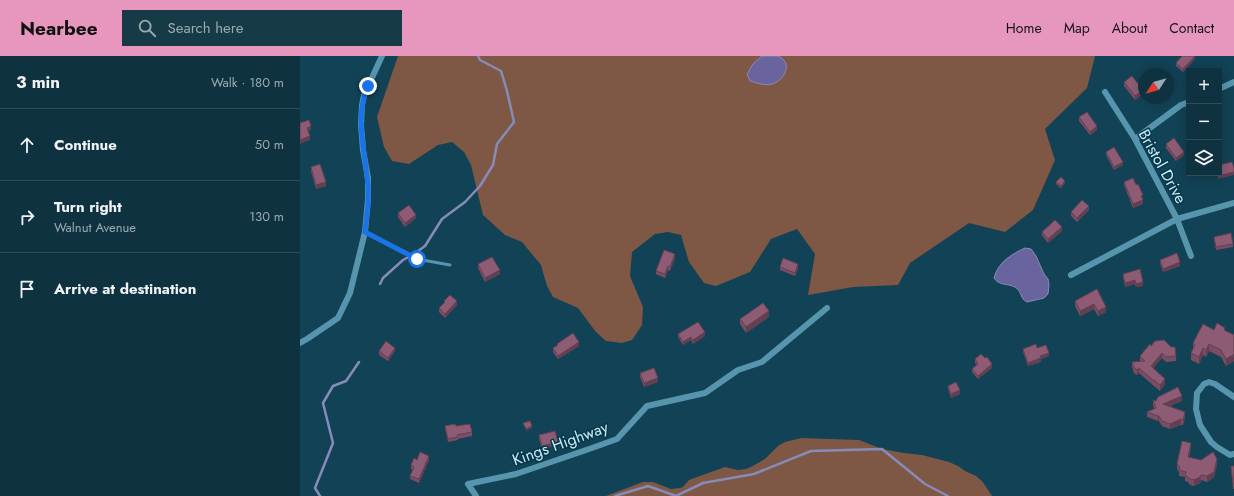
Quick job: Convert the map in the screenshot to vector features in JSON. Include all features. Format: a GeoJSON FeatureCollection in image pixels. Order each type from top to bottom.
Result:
{"type":"FeatureCollection","features":[{"type":"Feature","properties":{"kind":"street"},"geometry":{"type":"LineString","coordinates":[[300,343],[307,340],[338,318],[350,293],[365,232],[368,199],[368,178],[361,132],[362,105],[364,95],[382,56]]}},
{"type":"Feature","properties":{"kind":"street"},"geometry":{"type":"LineString","coordinates":[[1222,88],[1234,82]]}},
{"type":"Feature","properties":{"kind":"street","name":"Bristol Drive"},"geometry":{"type":"LineString","coordinates":[[1105,92],[1135,139],[1177,218],[1191,256]]}},
{"type":"Feature","properties":{"kind":"street"},"geometry":{"type":"LineString","coordinates":[[1135,139],[1181,105],[1186,103]]}},
{"type":"Feature","properties":{"kind":"street"},"geometry":{"type":"LineString","coordinates":[[1071,275],[1177,218],[1234,203]]}},
{"type":"Feature","properties":{"kind":"street","name":"Kings Highway"},"geometry":{"type":"LineString","coordinates":[[476,496],[468,484],[516,474],[617,439],[647,406],[705,393],[738,370],[762,362],[827,308]]}},
{"type":"Feature","properties":{"kind":"street"},"geometry":{"type":"LineString","coordinates":[[1234,397],[1216,384],[1209,382],[1204,384],[1197,393],[1196,409],[1200,425],[1211,442],[1230,454],[1234,454]]}},
{"type":"Feature","properties":{"kind":"lane"},"geometry":{"type":"LineString","coordinates":[[365,232],[417,259],[450,265]]}},
{"type":"Feature","properties":{"kind":"shaded area"},"geometry":{"type":"Polygon","coordinates":[[[398,56],[1095,56],[1087,88],[1045,129],[1055,160],[1033,210],[1005,232],[969,223],[910,263],[898,285],[853,287],[808,295],[815,254],[797,229],[771,239],[750,272],[716,286],[704,283],[689,262],[681,235],[668,232],[655,234],[632,252],[630,276],[643,307],[642,325],[632,340],[622,343],[606,341],[596,332],[578,308],[553,297],[547,286],[541,265],[522,242],[505,235],[483,215],[471,165],[464,152],[452,142],[438,145],[409,164],[392,161],[384,147],[377,117],[398,56]]]}},
{"type":"Feature","properties":{"kind":"shaded area"},"geometry":{"type":"Polygon","coordinates":[[[762,56],[778,56],[786,63],[786,72],[780,79],[772,84],[767,85],[750,81],[747,74],[753,64],[762,56]]]}},
{"type":"Feature","properties":{"kind":"shaded area"},"geometry":{"type":"Polygon","coordinates":[[[1025,248],[1031,249],[1036,256],[1044,274],[1048,279],[1049,285],[1048,294],[1044,298],[1027,302],[1023,299],[1015,287],[998,282],[994,278],[999,267],[1006,259],[1025,248]]]}},
{"type":"Feature","properties":{"kind":"shaded area"},"geometry":{"type":"Polygon","coordinates":[[[801,438],[859,440],[882,449],[922,455],[949,462],[976,476],[982,481],[992,496],[606,496],[643,482],[653,482],[671,489],[680,488],[683,487],[689,480],[725,467],[738,470],[746,469],[765,459],[778,446],[785,442],[801,438]]]}},
{"type":"Feature","properties":{"kind":"building"},"geometry":{"type":"Polygon","coordinates":[[[1182,56],[1195,56],[1183,69],[1176,63],[1182,56]]]}},
{"type":"Feature","properties":{"kind":"building"},"geometry":{"type":"Polygon","coordinates":[[[1132,76],[1138,84],[1138,94],[1135,96],[1124,82],[1132,76]]]}},
{"type":"Feature","properties":{"kind":"building"},"geometry":{"type":"Polygon","coordinates":[[[1087,112],[1097,126],[1090,132],[1079,117],[1087,112]]]}},
{"type":"Feature","properties":{"kind":"building"},"geometry":{"type":"Polygon","coordinates":[[[309,120],[311,126],[307,128],[310,136],[300,140],[300,123],[309,120]]]}},
{"type":"Feature","properties":{"kind":"building"},"geometry":{"type":"Polygon","coordinates":[[[1174,138],[1184,152],[1176,158],[1166,144],[1174,138]]]}},
{"type":"Feature","properties":{"kind":"building"},"geometry":{"type":"Polygon","coordinates":[[[1114,147],[1123,162],[1114,167],[1106,152],[1114,147]]]}},
{"type":"Feature","properties":{"kind":"building"},"geometry":{"type":"Polygon","coordinates":[[[1232,162],[1234,172],[1222,175],[1222,164],[1232,162]]]}},
{"type":"Feature","properties":{"kind":"building"},"geometry":{"type":"Polygon","coordinates":[[[320,164],[326,182],[316,185],[311,167],[320,164]]]}},
{"type":"Feature","properties":{"kind":"building"},"geometry":{"type":"Polygon","coordinates":[[[1061,177],[1065,181],[1061,186],[1056,182],[1061,177]]]}},
{"type":"Feature","properties":{"kind":"building"},"geometry":{"type":"Polygon","coordinates":[[[1133,178],[1136,185],[1138,184],[1143,195],[1141,196],[1143,200],[1133,204],[1124,182],[1133,178]]]}},
{"type":"Feature","properties":{"kind":"building"},"geometry":{"type":"Polygon","coordinates":[[[1082,200],[1089,206],[1077,218],[1071,212],[1082,200]]]}},
{"type":"Feature","properties":{"kind":"building"},"geometry":{"type":"Polygon","coordinates":[[[409,205],[416,215],[405,223],[398,213],[409,205]]]}},
{"type":"Feature","properties":{"kind":"building"},"geometry":{"type":"Polygon","coordinates":[[[1055,220],[1062,227],[1048,239],[1042,232],[1055,220]]]}},
{"type":"Feature","properties":{"kind":"building"},"geometry":{"type":"Polygon","coordinates":[[[1231,233],[1233,244],[1216,247],[1214,237],[1231,233]]]}},
{"type":"Feature","properties":{"kind":"building"},"geometry":{"type":"Polygon","coordinates":[[[664,250],[675,254],[670,267],[668,266],[665,274],[656,271],[664,250]]]}},
{"type":"Feature","properties":{"kind":"building"},"geometry":{"type":"Polygon","coordinates":[[[1177,253],[1180,262],[1163,269],[1160,260],[1177,253]]]}},
{"type":"Feature","properties":{"kind":"building"},"geometry":{"type":"Polygon","coordinates":[[[492,257],[500,270],[485,278],[478,264],[492,257]]]}},
{"type":"Feature","properties":{"kind":"building"},"geometry":{"type":"Polygon","coordinates":[[[783,258],[798,264],[795,273],[780,267],[783,258]]]}},
{"type":"Feature","properties":{"kind":"building"},"geometry":{"type":"Polygon","coordinates":[[[1140,269],[1143,282],[1136,284],[1135,280],[1125,283],[1123,274],[1140,269]]]}},
{"type":"Feature","properties":{"kind":"building"},"geometry":{"type":"Polygon","coordinates":[[[1097,289],[1106,307],[1098,311],[1094,304],[1080,311],[1075,301],[1097,289]]]}},
{"type":"Feature","properties":{"kind":"building"},"geometry":{"type":"Polygon","coordinates":[[[450,295],[457,301],[445,314],[439,308],[450,295]]]}},
{"type":"Feature","properties":{"kind":"building"},"geometry":{"type":"Polygon","coordinates":[[[763,303],[769,311],[746,327],[740,319],[763,303]]]}},
{"type":"Feature","properties":{"kind":"building"},"geometry":{"type":"Polygon","coordinates":[[[698,322],[705,332],[693,340],[691,337],[683,342],[678,334],[698,322]]]}},
{"type":"Feature","properties":{"kind":"building"},"geometry":{"type":"Polygon","coordinates":[[[1217,323],[1225,328],[1224,330],[1234,335],[1234,354],[1226,359],[1221,350],[1209,344],[1206,350],[1203,348],[1199,357],[1191,353],[1195,345],[1193,343],[1203,324],[1214,330],[1217,323]]]}},
{"type":"Feature","properties":{"kind":"building"},"geometry":{"type":"Polygon","coordinates":[[[573,333],[579,342],[558,356],[553,348],[573,333]]]}},
{"type":"Feature","properties":{"kind":"building"},"geometry":{"type":"Polygon","coordinates":[[[1164,340],[1171,347],[1175,347],[1176,356],[1166,357],[1162,353],[1151,366],[1165,379],[1160,385],[1139,368],[1137,370],[1132,362],[1145,361],[1140,356],[1150,344],[1151,346],[1155,341],[1164,340]]]}},
{"type":"Feature","properties":{"kind":"building"},"geometry":{"type":"Polygon","coordinates":[[[386,341],[395,348],[388,358],[379,351],[386,341]]]}},
{"type":"Feature","properties":{"kind":"building"},"geometry":{"type":"Polygon","coordinates":[[[1036,344],[1037,348],[1046,345],[1049,353],[1028,363],[1023,349],[1036,344]]]}},
{"type":"Feature","properties":{"kind":"building"},"geometry":{"type":"Polygon","coordinates":[[[981,354],[985,358],[987,357],[992,364],[978,376],[972,369],[978,364],[975,359],[981,354]]]}},
{"type":"Feature","properties":{"kind":"building"},"geometry":{"type":"Polygon","coordinates":[[[654,368],[658,378],[644,383],[640,373],[654,368]]]}},
{"type":"Feature","properties":{"kind":"building"},"geometry":{"type":"Polygon","coordinates":[[[956,382],[960,390],[951,394],[948,386],[956,382]]]}},
{"type":"Feature","properties":{"kind":"building"},"geometry":{"type":"Polygon","coordinates":[[[1178,387],[1182,396],[1163,404],[1185,412],[1183,420],[1181,419],[1170,424],[1162,421],[1159,416],[1147,412],[1156,408],[1153,400],[1156,401],[1158,397],[1178,387]]]}},
{"type":"Feature","properties":{"kind":"building"},"geometry":{"type":"Polygon","coordinates":[[[530,421],[532,426],[526,429],[523,423],[530,421]]]}},
{"type":"Feature","properties":{"kind":"building"},"geometry":{"type":"Polygon","coordinates":[[[455,424],[456,426],[470,424],[472,432],[457,435],[458,437],[448,439],[445,426],[455,424]]]}},
{"type":"Feature","properties":{"kind":"building"},"geometry":{"type":"Polygon","coordinates":[[[555,431],[558,442],[542,446],[539,435],[555,431]]]}},
{"type":"Feature","properties":{"kind":"building"},"geometry":{"type":"Polygon","coordinates":[[[1182,441],[1191,443],[1188,457],[1201,460],[1213,452],[1217,459],[1214,472],[1207,476],[1201,475],[1194,480],[1185,476],[1186,472],[1179,470],[1180,467],[1177,464],[1182,441]]]}},
{"type":"Feature","properties":{"kind":"building"},"geometry":{"type":"Polygon","coordinates":[[[420,452],[429,456],[419,479],[410,476],[414,467],[411,465],[414,458],[417,460],[420,452]]]}},
{"type":"Feature","properties":{"kind":"building"},"geometry":{"type":"Polygon","coordinates":[[[1231,466],[1234,466],[1234,484],[1233,484],[1231,466]]]}},
{"type":"Feature","properties":{"kind":"waterway"},"geometry":{"type":"LineString","coordinates":[[380,284],[383,278],[403,260],[425,246],[442,219],[465,202],[480,186],[493,165],[497,144],[514,122],[501,71],[480,60],[478,56]]}},
{"type":"Feature","properties":{"kind":"waterway"},"geometry":{"type":"LineString","coordinates":[[320,496],[315,488],[333,443],[323,403],[333,386],[346,381],[359,362]]}},
{"type":"Feature","properties":{"kind":"waterway"},"geometry":{"type":"LineString","coordinates":[[615,496],[648,486],[676,496],[703,483],[754,474],[811,451],[882,449],[925,484],[948,496]]}},
{"type":"Feature","properties":{"kind":"route"},"geometry":{"type":"LineString","coordinates":[[368,86],[362,105],[361,125],[363,150],[368,178],[365,232],[417,259]]}}]}
